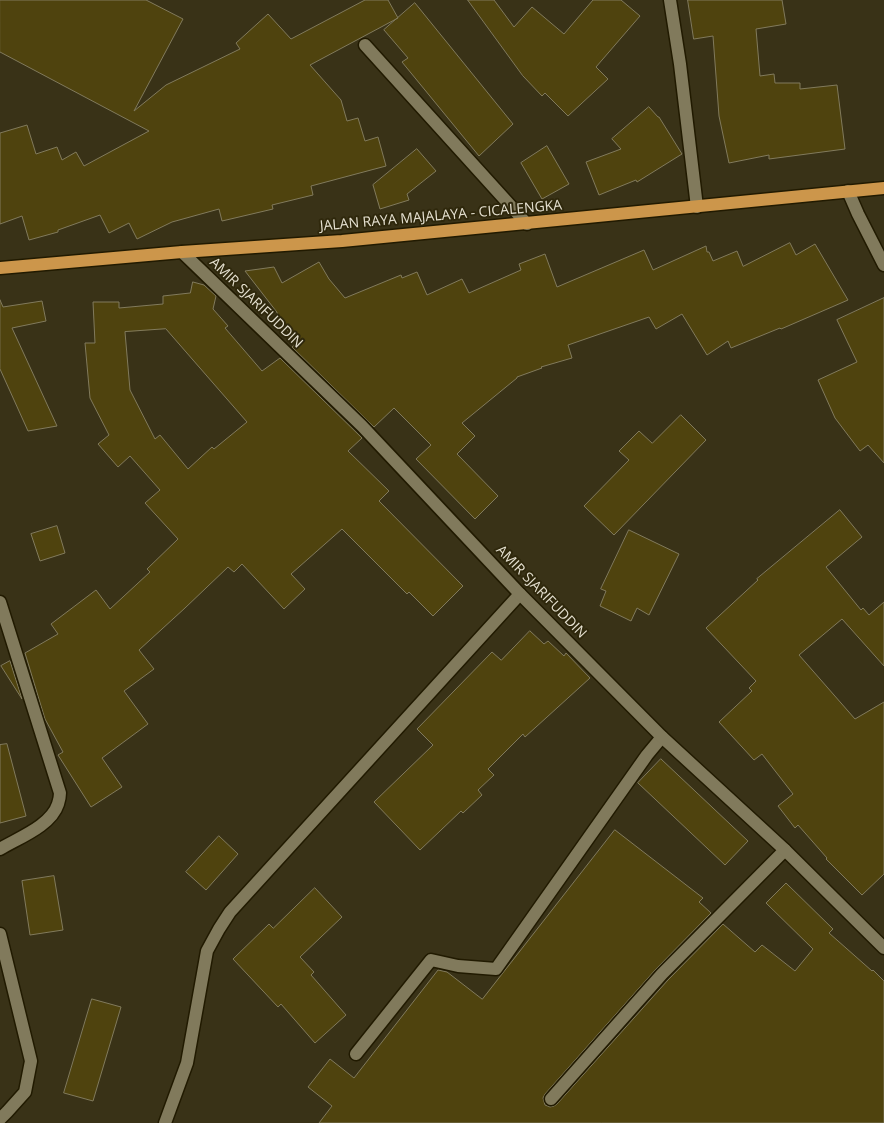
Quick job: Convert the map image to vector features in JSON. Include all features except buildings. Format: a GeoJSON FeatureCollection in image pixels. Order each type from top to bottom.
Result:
{"type":"FeatureCollection","features":[{"type":"Feature","properties":{"kind":"main road"},"geometry":{"type":"LineString","coordinates":[[670,0],[680,64],[697,206]]}},
{"type":"Feature","properties":{"kind":"main road"},"geometry":{"type":"LineString","coordinates":[[365,46],[527,224]]}},
{"type":"Feature","properties":{"kind":"main road","name":"JALAN RAYA MAJALAYA - CICALENGKA"},"geometry":{"type":"LineString","coordinates":[[0,268],[182,252],[342,241],[884,188]]}},
{"type":"Feature","properties":{"kind":"main road"},"geometry":{"type":"LineString","coordinates":[[848,191],[884,265]]}},
{"type":"Feature","properties":{"kind":"main road","name":"AMIR SJARIFUDDIN"},"geometry":{"type":"LineString","coordinates":[[182,252],[362,426],[520,594],[662,737],[784,850],[884,948]]}},
{"type":"Feature","properties":{"kind":"main road"},"geometry":{"type":"LineString","coordinates":[[165,1123],[187,1063],[207,952],[230,912],[520,594]]}},
{"type":"Feature","properties":{"kind":"main road"},"geometry":{"type":"LineString","coordinates":[[0,602],[60,793],[58,805],[51,818],[41,826],[0,849]]}},
{"type":"Feature","properties":{"kind":"main road"},"geometry":{"type":"LineString","coordinates":[[356,1054],[431,960],[458,966],[496,969],[647,755],[662,737]]}},
{"type":"Feature","properties":{"kind":"main road"},"geometry":{"type":"LineString","coordinates":[[551,1099],[662,974],[784,850]]}},
{"type":"Feature","properties":{"kind":"main road"},"geometry":{"type":"LineString","coordinates":[[0,934],[30,1061],[25,1092],[0,1119]]}}]}
